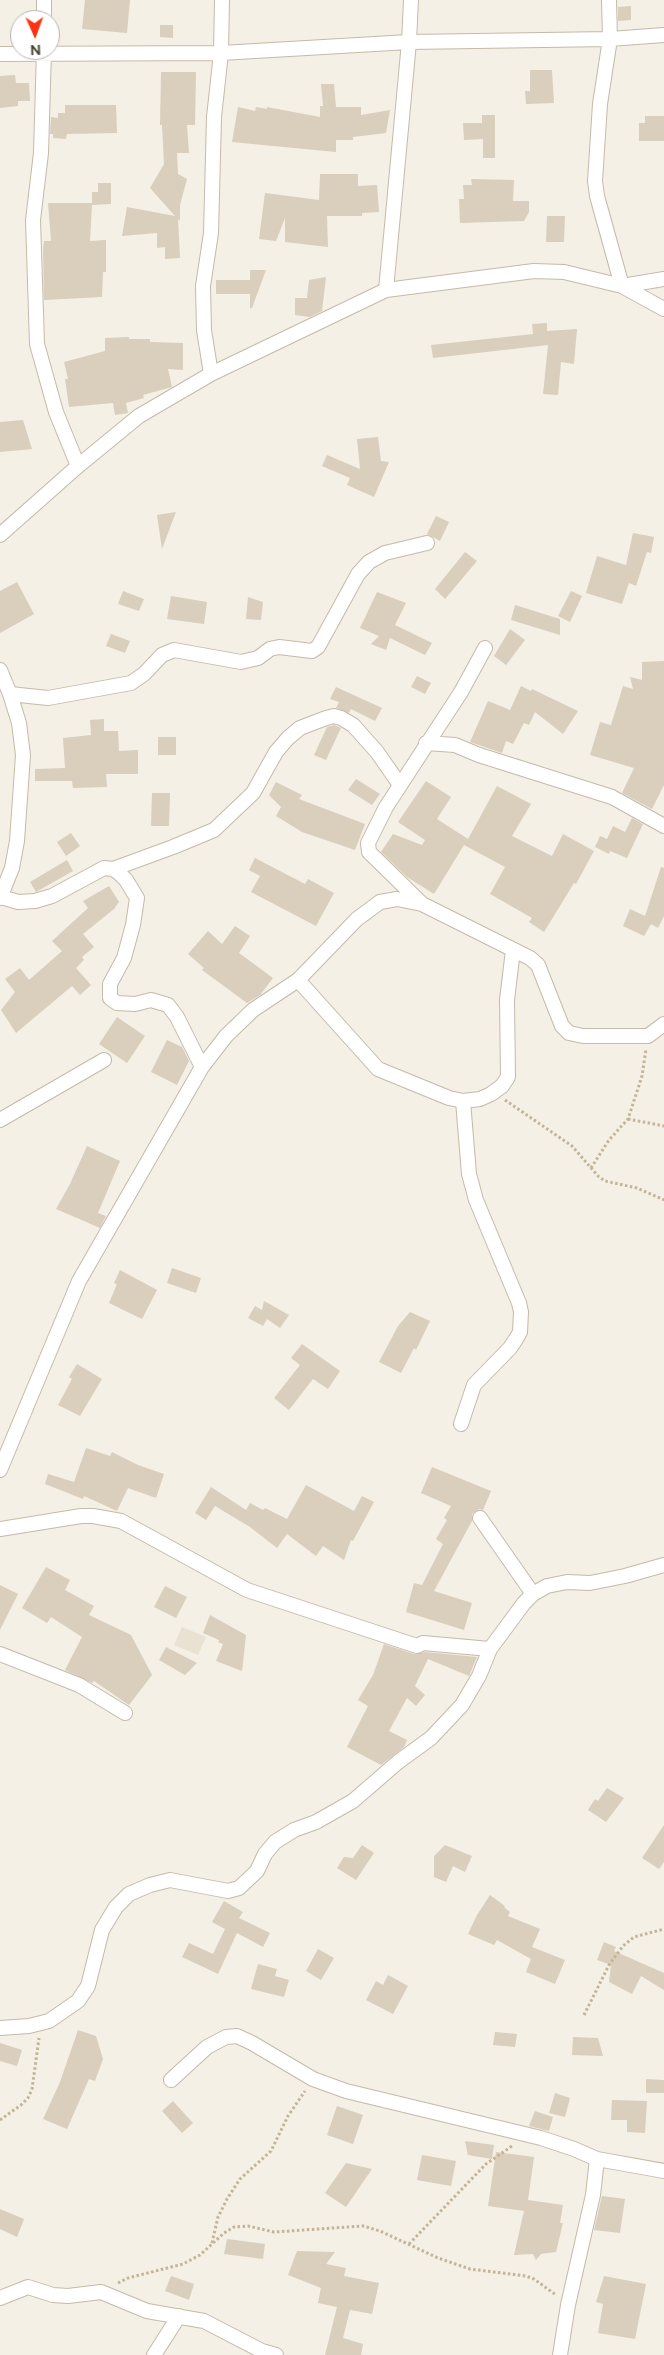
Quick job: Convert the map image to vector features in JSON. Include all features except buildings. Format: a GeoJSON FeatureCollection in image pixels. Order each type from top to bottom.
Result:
{"type":"FeatureCollection","features":[{"type":"Feature","properties":{"kind":"street"},"geometry":{"type":"LineString","coordinates":[[211,374],[204,330],[203,286],[211,233],[214,117],[221,53],[222,0]]}},
{"type":"Feature","properties":{"kind":"street"},"geometry":{"type":"LineString","coordinates":[[386,290],[409,42],[411,0]]}},
{"type":"Feature","properties":{"kind":"street"},"geometry":{"type":"LineString","coordinates":[[609,0],[610,38],[600,104],[595,181],[597,196],[622,286]]}},
{"type":"Feature","properties":{"kind":"street"},"geometry":{"type":"LineString","coordinates":[[60,52],[221,53],[409,42],[610,38],[664,35]]}},
{"type":"Feature","properties":{"kind":"street"},"geometry":{"type":"LineString","coordinates":[[44,60],[41,153],[33,220],[37,344],[56,412],[78,466]]}},
{"type":"Feature","properties":{"kind":"street"},"geometry":{"type":"LineString","coordinates":[[0,535],[78,466],[139,416],[211,374],[386,290],[534,271],[564,272],[622,286],[664,309]]}},
{"type":"Feature","properties":{"kind":"street"},"geometry":{"type":"LineString","coordinates":[[622,286],[664,279]]}},
{"type":"Feature","properties":{"kind":"street"},"geometry":{"type":"LineString","coordinates":[[10,694],[48,698],[131,683],[144,674],[162,654],[174,650],[242,662],[258,658],[270,649],[279,647],[312,651],[318,647],[358,574],[369,562],[385,552],[427,543]]}},
{"type":"Feature","properties":{"kind":"street"},"geometry":{"type":"LineString","coordinates":[[422,904],[369,852],[368,843],[426,742],[461,692],[485,648]]}},
{"type":"Feature","properties":{"kind":"street"},"geometry":{"type":"LineString","coordinates":[[0,670],[19,723],[23,755],[17,841],[12,868],[1,897],[18,902],[35,901],[52,896],[99,869],[113,869],[173,848],[214,830],[253,792],[276,752],[288,738],[300,728],[326,718],[334,716],[341,718],[353,726],[377,752],[400,786]]}},
{"type":"Feature","properties":{"kind":"street"},"geometry":{"type":"LineString","coordinates":[[426,742],[455,745],[479,755],[612,797],[664,826]]}},
{"type":"Feature","properties":{"kind":"street"},"geometry":{"type":"LineString","coordinates":[[113,869],[126,880],[136,898],[133,925],[126,950],[110,984],[110,998],[117,1003],[136,1004],[151,1000],[168,1005],[177,1017],[202,1067]]}},
{"type":"Feature","properties":{"kind":"street"},"geometry":{"type":"LineString","coordinates":[[0,1470],[79,1281],[202,1067],[226,1036],[253,1010],[298,980],[357,919],[380,902],[397,899],[422,904],[530,958],[538,965],[562,1026],[569,1033],[583,1036],[648,1036],[664,1024]]}},
{"type":"Feature","properties":{"kind":"street"},"geometry":{"type":"LineString","coordinates":[[298,980],[378,1068],[463,1102],[480,1099],[491,1094],[502,1086],[508,1077],[507,1000],[513,950]]}},
{"type":"Feature","properties":{"kind":"street"},"geometry":{"type":"LineString","coordinates":[[0,1120],[104,1060]]}},
{"type":"Feature","properties":{"kind":"street"},"geometry":{"type":"LineString","coordinates":[[461,1424],[474,1385],[516,1339],[520,1332],[521,1312],[476,1200],[469,1174],[463,1102]]}},
{"type":"Feature","properties":{"kind":"street"},"geometry":{"type":"LineString","coordinates":[[0,1529],[81,1516],[121,1521],[247,1590],[417,1646],[423,1643],[490,1649]]}},
{"type":"Feature","properties":{"kind":"street"},"geometry":{"type":"LineString","coordinates":[[480,1518],[534,1594]]}},
{"type":"Feature","properties":{"kind":"street"},"geometry":{"type":"LineString","coordinates":[[0,2028],[41,2024],[66,2012],[84,1995],[102,1930],[116,1907],[129,1894],[150,1885],[170,1880],[228,1891],[239,1888],[256,1871],[265,1854],[275,1842],[294,1830],[316,1822],[353,1802],[398,1762],[431,1738],[462,1705],[479,1676],[490,1649],[524,1603],[534,1594],[547,1586],[568,1582],[590,1583],[664,1565]]}},
{"type":"Feature","properties":{"kind":"street"},"geometry":{"type":"LineString","coordinates":[[0,1654],[79,1685],[125,1713]]}},
{"type":"Feature","properties":{"kind":"street"},"geometry":{"type":"LineString","coordinates":[[171,2080],[207,2047],[226,2037],[237,2036],[313,2079],[346,2091],[381,2101],[541,2138],[597,2159],[664,2171]]}},
{"type":"Feature","properties":{"kind":"street"},"geometry":{"type":"LineString","coordinates":[[560,2355],[568,2305],[593,2195],[597,2159]]}},
{"type":"Feature","properties":{"kind":"street"},"geometry":{"type":"LineString","coordinates":[[2,2295],[28,2288],[54,2295],[68,2296],[101,2292],[147,2311],[204,2320],[262,2351],[276,2355]]}},
{"type":"Feature","properties":{"kind":"street"},"geometry":{"type":"LineString","coordinates":[[154,2355],[178,2316]]}},
{"type":"Feature","properties":{"kind":"path"},"geometry":{"type":"LineString","coordinates":[[591,1168],[609,1140],[628,1120],[642,1076],[648,1036]]}},
{"type":"Feature","properties":{"kind":"path"},"geometry":{"type":"LineString","coordinates":[[491,1094],[512,1103],[572,1146],[605,1181],[637,1188],[664,1200]]}},
{"type":"Feature","properties":{"kind":"path"},"geometry":{"type":"LineString","coordinates":[[628,1120],[664,1126]]}},
{"type":"Feature","properties":{"kind":"path"},"geometry":{"type":"LineString","coordinates":[[584,2015],[609,1965],[624,1946],[634,1937],[664,1929]]}},
{"type":"Feature","properties":{"kind":"path"},"geometry":{"type":"LineString","coordinates":[[0,2120],[21,2105],[32,2089],[41,2024]]}},
{"type":"Feature","properties":{"kind":"path"},"geometry":{"type":"LineString","coordinates":[[212,2243],[218,2217],[227,2199],[240,2179],[271,2151],[288,2116],[313,2079]]}},
{"type":"Feature","properties":{"kind":"path"},"geometry":{"type":"LineString","coordinates":[[409,2244],[486,2164],[514,2144]]}},
{"type":"Feature","properties":{"kind":"path"},"geometry":{"type":"LineString","coordinates":[[101,2292],[128,2278],[183,2264],[200,2255],[212,2243],[234,2227],[248,2226],[274,2232],[363,2226],[380,2231],[470,2269],[526,2276],[534,2279],[568,2305]]}},
{"type":"Feature","properties":{"kind":"shaded area"},"geometry":{"type":"Polygon","coordinates":[[[182,1627],[206,1637],[198,1655],[174,1645],[182,1627]]]}}]}
